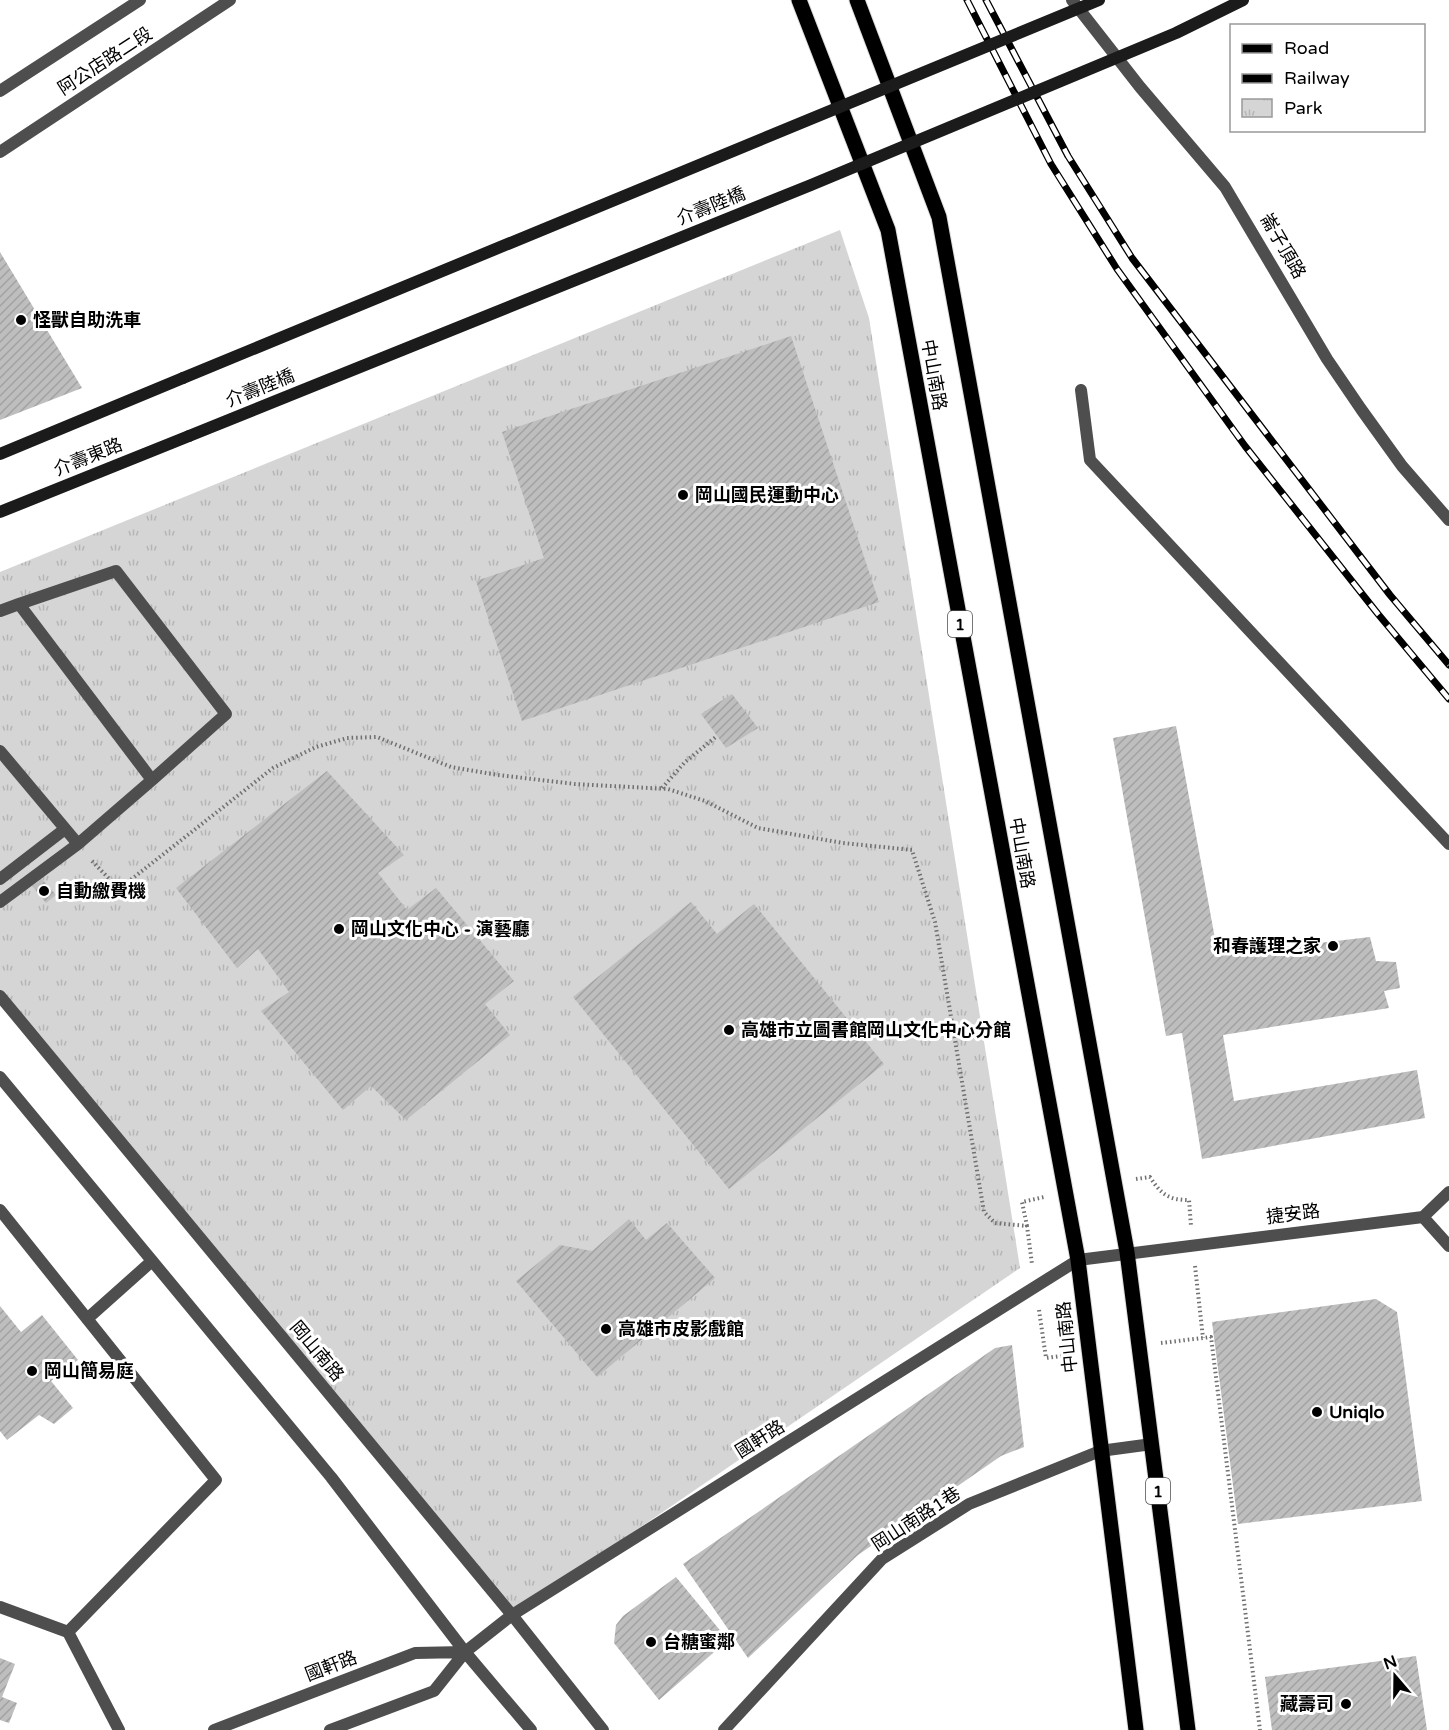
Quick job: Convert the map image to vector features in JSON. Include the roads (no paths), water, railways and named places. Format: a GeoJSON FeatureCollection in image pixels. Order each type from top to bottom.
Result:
{"type":"FeatureCollection","features":[{"type":"Feature","properties":{"kind":"main road","name":"中山南路"},"geometry":{"type":"LineString","coordinates":[[799,0],[888,230],[1078,1260],[1136,1730]]}},
{"type":"Feature","properties":{"kind":"main road","name":"中山南路"},"geometry":{"type":"LineString","coordinates":[[857,0],[939,217],[1127,1252],[1188,1730]]}},
{"type":"Feature","properties":{"kind":"main road","name":"介壽東路"},"geometry":{"type":"LineString","coordinates":[[0,454],[1099,0]]}},
{"type":"Feature","properties":{"kind":"main road","name":"介壽陸橋"},"geometry":{"type":"LineString","coordinates":[[189,436],[833,176],[1176,33],[1242,0]]}},
{"type":"Feature","properties":{"kind":"main road","name":"介壽東路"},"geometry":{"type":"LineString","coordinates":[[0,512],[189,436]]}},
{"type":"Feature","properties":{"kind":"street","name":"阿公店路二段"},"geometry":{"type":"LineString","coordinates":[[0,91],[140,0]]}},
{"type":"Feature","properties":{"kind":"street","name":"阿公店路二段"},"geometry":{"type":"LineString","coordinates":[[0,152],[230,0]]}},
{"type":"Feature","properties":{"kind":"street","name":"崙子頂路"},"geometry":{"type":"LineString","coordinates":[[1072,0],[1140,87],[1225,187],[1327,358],[1361,409],[1402,466],[1449,520]]}},
{"type":"Feature","properties":{"kind":"street"},"geometry":{"type":"LineString","coordinates":[[1081,390],[1090,460],[1449,844]]}},
{"type":"Feature","properties":{"kind":"street"},"geometry":{"type":"LineString","coordinates":[[0,611],[116,571],[226,714],[78,844],[0,902]]}},
{"type":"Feature","properties":{"kind":"street"},"geometry":{"type":"LineString","coordinates":[[19,604],[152,780]]}},
{"type":"Feature","properties":{"kind":"street"},"geometry":{"type":"LineString","coordinates":[[0,751],[78,844]]}},
{"type":"Feature","properties":{"kind":"street"},"geometry":{"type":"LineString","coordinates":[[0,879],[65,830]]}},
{"type":"Feature","properties":{"kind":"street","name":"岡山南路"},"geometry":{"type":"LineString","coordinates":[[0,996],[512,1615],[603,1730]]}},
{"type":"Feature","properties":{"kind":"street"},"geometry":{"type":"LineString","coordinates":[[0,1077],[331,1477],[465,1652],[531,1730]]}},
{"type":"Feature","properties":{"kind":"street"},"geometry":{"type":"LineString","coordinates":[[1449,1192],[1423,1217],[1449,1246]]}},
{"type":"Feature","properties":{"kind":"street"},"geometry":{"type":"LineString","coordinates":[[0,1210],[216,1480],[68,1632]]}},
{"type":"Feature","properties":{"kind":"street","name":"捷安路"},"geometry":{"type":"LineString","coordinates":[[1078,1260],[1127,1252],[1423,1217]]}},
{"type":"Feature","properties":{"kind":"street","name":"國軒路"},"geometry":{"type":"LineString","coordinates":[[330,1730],[434,1691],[465,1652],[512,1615],[1078,1260]]}},
{"type":"Feature","properties":{"kind":"street"},"geometry":{"type":"LineString","coordinates":[[87,1319],[152,1261]]}},
{"type":"Feature","properties":{"kind":"street","name":"岡山南路1巷"},"geometry":{"type":"LineString","coordinates":[[724,1730],[882,1559],[969,1504],[1100,1451],[1152,1444]]}},
{"type":"Feature","properties":{"kind":"street"},"geometry":{"type":"LineString","coordinates":[[0,1607],[68,1632],[119,1730]]}},
{"type":"Feature","properties":{"kind":"street","name":"國軒路"},"geometry":{"type":"LineString","coordinates":[[214,1730],[415,1653],[465,1652]]}},
{"type":"Feature","properties":{"kind":"railway"},"geometry":{"type":"LineString","coordinates":[[967,0],[1051,164],[1117,269],[1245,446],[1378,614],[1449,699]]}},
{"type":"Feature","properties":{"kind":"railway"},"geometry":{"type":"LineString","coordinates":[[986,0],[1068,156],[1132,258],[1390,595],[1449,665]]}},
{"type":"Feature","properties":{"kind":"place","name":"怪獸自助洗車"},"geometry":{"type":"Point","coordinates":[21,320]}},
{"type":"Feature","properties":{"kind":"place","name":"岡山國民運動中心"},"geometry":{"type":"Point","coordinates":[683,495]}},
{"type":"Feature","properties":{"kind":"place","name":"自動繳費機"},"geometry":{"type":"Point","coordinates":[44,891]}},
{"type":"Feature","properties":{"kind":"place","name":"岡山文化中心 - 演藝廳"},"geometry":{"type":"Point","coordinates":[339,929]}},
{"type":"Feature","properties":{"kind":"place","name":"和春護理之家"},"geometry":{"type":"Point","coordinates":[1333,946]}},
{"type":"Feature","properties":{"kind":"place","name":"高雄市立圖書館岡山文化中心分館"},"geometry":{"type":"Point","coordinates":[729,1030]}},
{"type":"Feature","properties":{"kind":"place","name":"高雄市皮影戲館"},"geometry":{"type":"Point","coordinates":[606,1329]}},
{"type":"Feature","properties":{"kind":"place","name":"岡山簡易庭"},"geometry":{"type":"Point","coordinates":[32,1371]}},
{"type":"Feature","properties":{"kind":"place","name":"Uniqlo"},"geometry":{"type":"Point","coordinates":[1317,1412]}},
{"type":"Feature","properties":{"kind":"place","name":"台糖蜜鄰"},"geometry":{"type":"Point","coordinates":[651,1642]}},
{"type":"Feature","properties":{"kind":"place","name":"藏壽司"},"geometry":{"type":"Point","coordinates":[1346,1704]}}]}
